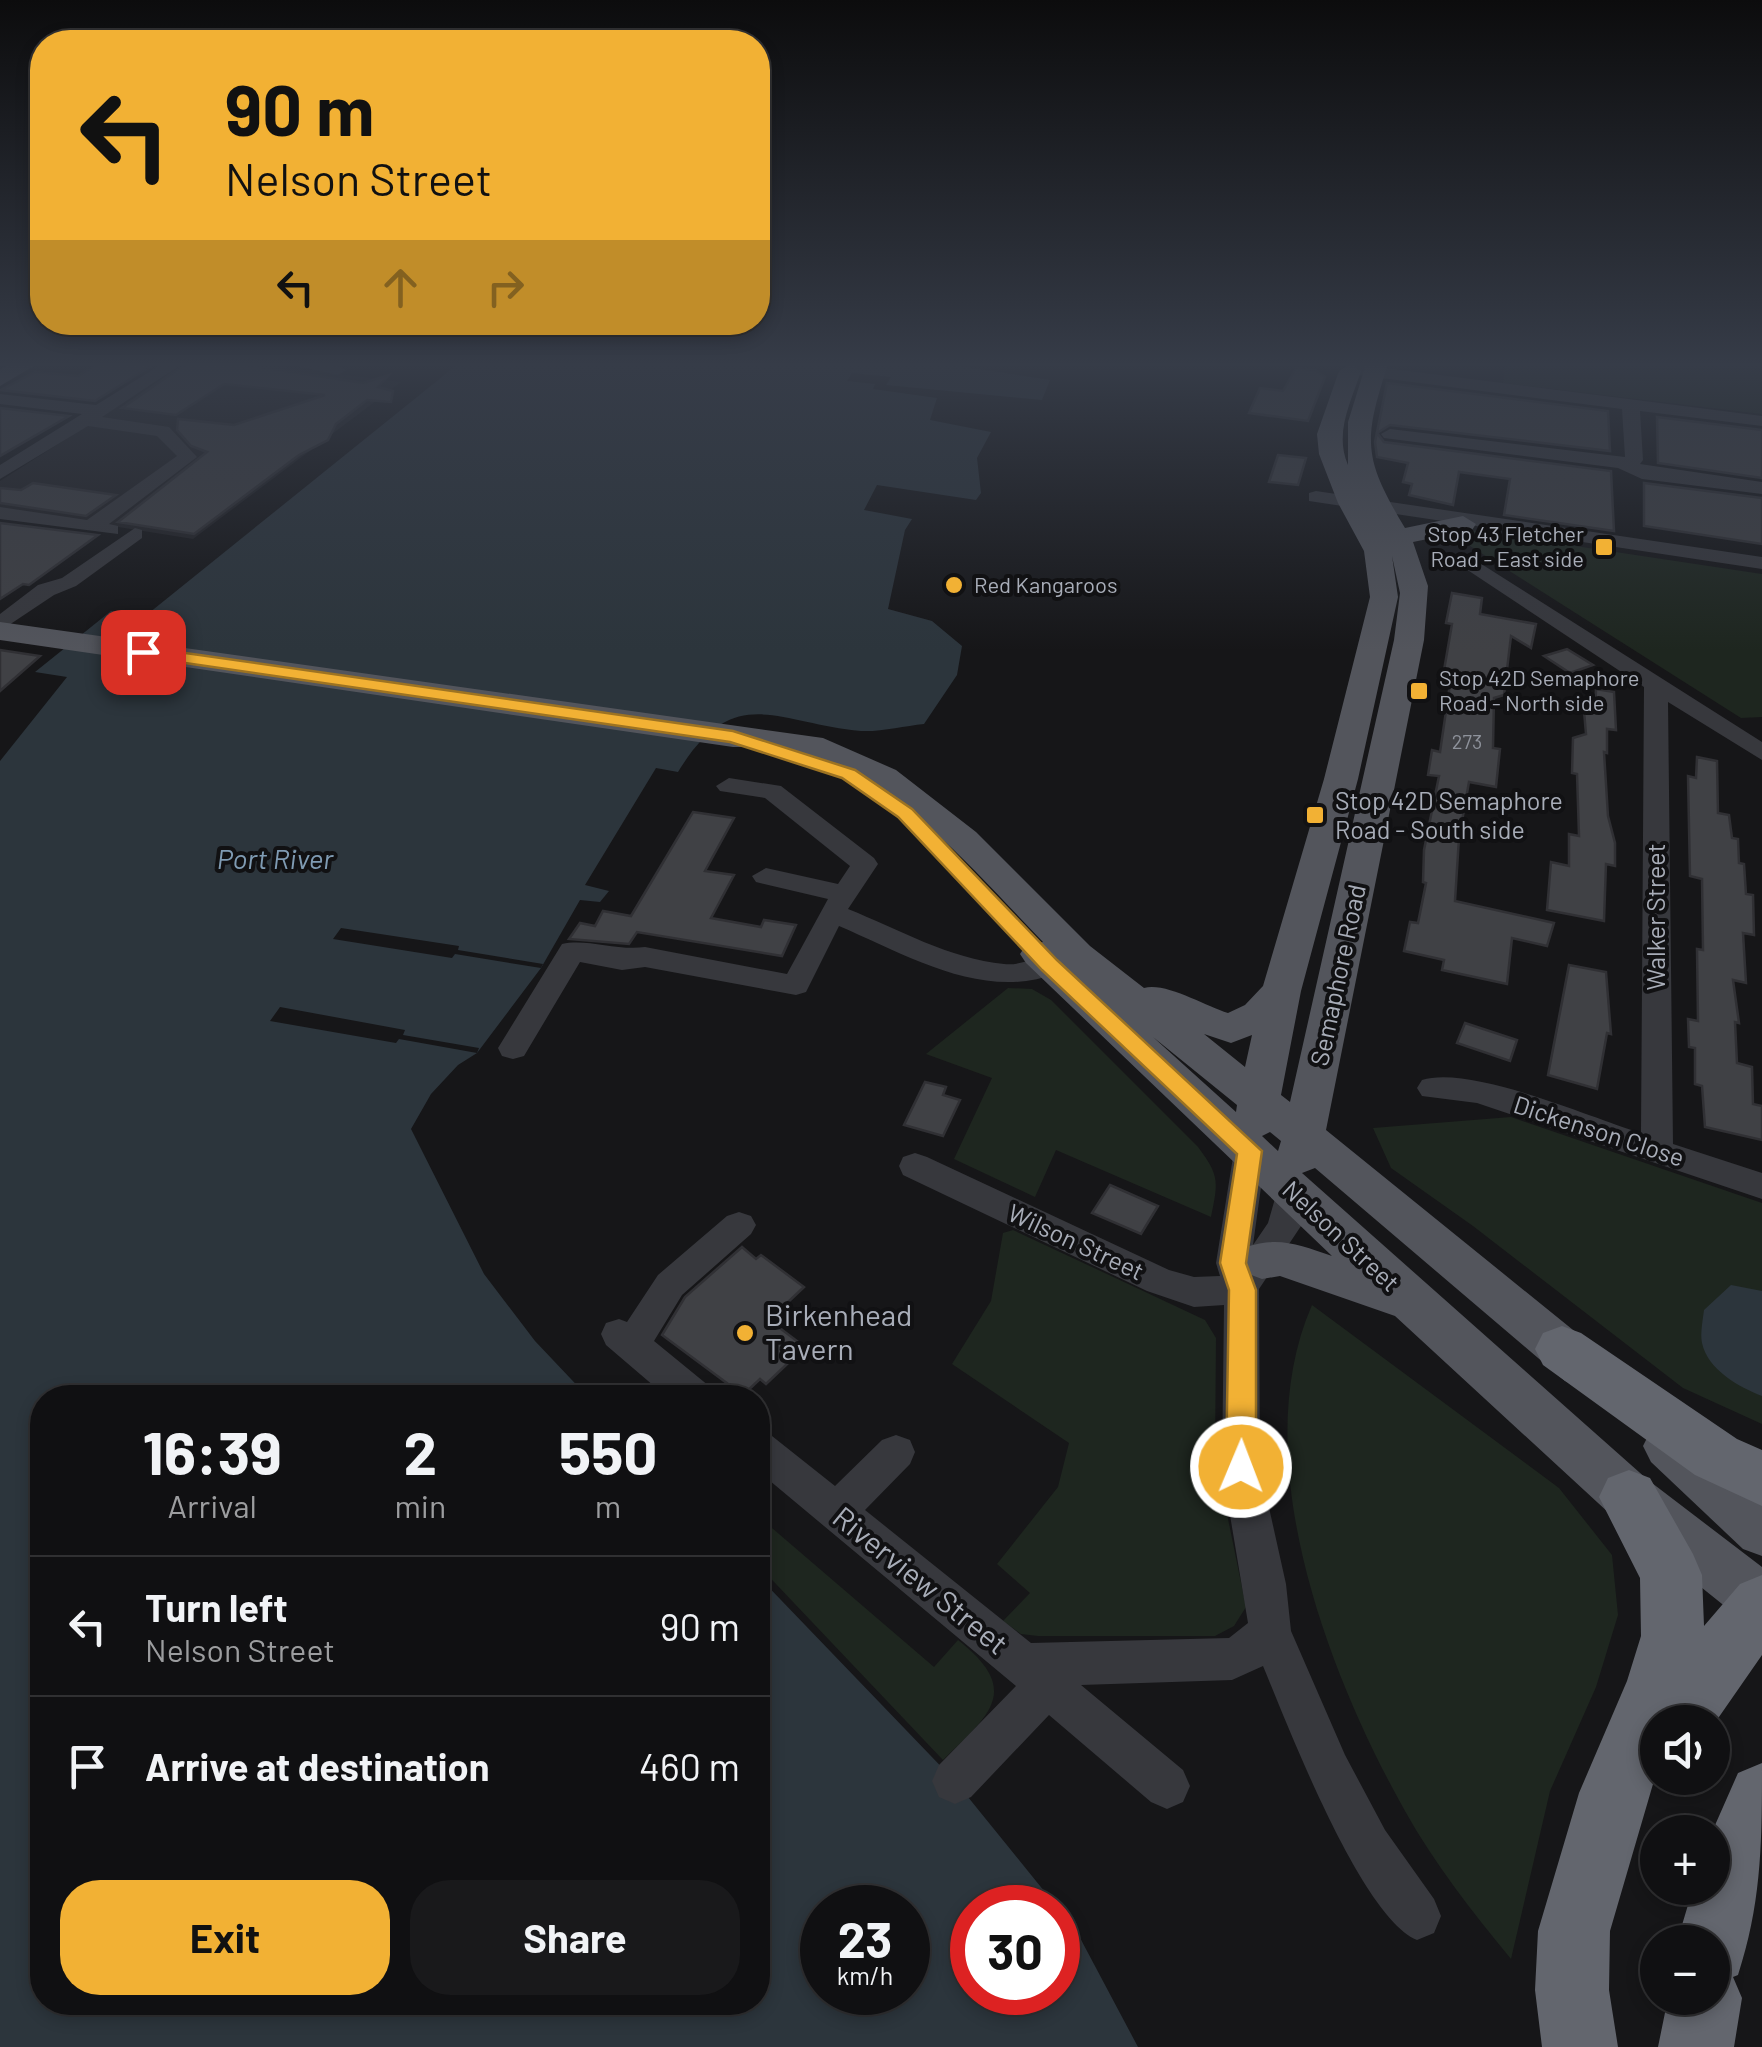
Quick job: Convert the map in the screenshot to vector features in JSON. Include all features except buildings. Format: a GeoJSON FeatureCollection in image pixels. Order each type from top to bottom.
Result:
{"type":"FeatureCollection","features":[{"type":"Feature","properties":{"kind":"highway"},"geometry":{"type":"LineString","coordinates":[[1562,1348],[1716,1457],[1762,1480]]}},
{"type":"Feature","properties":{"kind":"highway"},"geometry":{"type":"LineString","coordinates":[[1582,2047],[1572,1990],[1574,1931],[1613,1793],[1674,1636],[1670,1575],[1629,1497]]}},
{"type":"Feature","properties":{"kind":"highway"},"geometry":{"type":"LineString","coordinates":[[1689,1705],[1756,1612]]}},
{"type":"Feature","properties":{"kind":"highway"},"geometry":{"type":"LineString","coordinates":[[1582,2047],[1598,1944],[1644,1795]]}},
{"type":"Feature","properties":{"kind":"highway"},"geometry":{"type":"LineString","coordinates":[[1718,1925],[1737,1856],[1762,1797]]}},
{"type":"Feature","properties":{"kind":"highway"},"geometry":{"type":"LineString","coordinates":[[1696,2047],[1701,2015]]}},
{"type":"Feature","properties":{"kind":"main road","name":"Semaphore Road"},"geometry":{"type":"LineString","coordinates":[[1250,1151],[1280,991],[1341,779],[1384,597],[1378,551],[1333,460]]}},
{"type":"Feature","properties":{"kind":"main road","name":"Semaphore Road"},"geometry":{"type":"LineString","coordinates":[[1292,1190],[1409,640],[1415,594],[1412,574],[1366,482],[1360,460]]}},
{"type":"Feature","properties":{"kind":"main road"},"geometry":{"type":"LineString","coordinates":[[1389,524],[1462,524]]}},
{"type":"Feature","properties":{"kind":"main road","name":"Nelson Street"},"geometry":{"type":"LineString","coordinates":[[0,628],[64,641],[812,745],[884,777],[964,840],[1063,960],[1250,1151],[1756,1612]]}},
{"type":"Feature","properties":{"kind":"main road"},"geometry":{"type":"LineString","coordinates":[[1063,960],[1178,1011],[1231,1029],[1258,1014],[1280,991]]}},
{"type":"Feature","properties":{"kind":"main road","name":"Nelson Street"},"geometry":{"type":"LineString","coordinates":[[1063,960],[1304,1136],[1562,1348],[1762,1531]]}},
{"type":"Feature","properties":{"kind":"main road"},"geometry":{"type":"LineString","coordinates":[[1252,1275],[1281,1258],[1416,1306]]}},
{"type":"Feature","properties":{"kind":"street"},"geometry":{"type":"LineString","coordinates":[[0,473],[22,460]]}},
{"type":"Feature","properties":{"kind":"street"},"geometry":{"type":"LineString","coordinates":[[91,527],[184,460]]}},
{"type":"Feature","properties":{"kind":"street"},"geometry":{"type":"LineString","coordinates":[[1595,460],[1623,463],[1642,473],[1762,488]]}},
{"type":"Feature","properties":{"kind":"street"},"geometry":{"type":"LineString","coordinates":[[1623,463],[1634,460]]}},
{"type":"Feature","properties":{"kind":"street"},"geometry":{"type":"LineString","coordinates":[[1316,497],[1351,502],[1389,524],[1446,514],[1762,563]]}},
{"type":"Feature","properties":{"kind":"street"},"geometry":{"type":"LineString","coordinates":[[0,513],[136,534],[69,582],[46,590],[0,628]]}},
{"type":"Feature","properties":{"kind":"street"},"geometry":{"type":"LineString","coordinates":[[1462,524],[1521,528]]}},
{"type":"Feature","properties":{"kind":"street"},"geometry":{"type":"LineString","coordinates":[[1464,560],[1762,753]]}},
{"type":"Feature","properties":{"kind":"street","name":"Walker Street"},"geometry":{"type":"LineString","coordinates":[[1656,684],[1657,1150]]}},
{"type":"Feature","properties":{"kind":"street"},"geometry":{"type":"LineString","coordinates":[[513,1048],[572,951],[622,960],[645,958],[796,985],[838,904],[866,864],[772,791],[730,786]]}},
{"type":"Feature","properties":{"kind":"street"},"geometry":{"type":"LineString","coordinates":[[766,876],[838,904],[970,967],[1004,975],[1029,973],[1063,960]]}},
{"type":"Feature","properties":{"kind":"street","name":"Dickenson Close"},"geometry":{"type":"LineString","coordinates":[[1433,1088],[1479,1092],[1762,1186]]}},
{"type":"Feature","properties":{"kind":"street","name":"Semaphore Road"},"geometry":{"type":"LineString","coordinates":[[1250,1151],[1233,1263],[1252,1275]]}},
{"type":"Feature","properties":{"kind":"street","name":"Wilson Street"},"geometry":{"type":"LineString","coordinates":[[915,1166],[1158,1281],[1194,1292],[1252,1275]]}},
{"type":"Feature","properties":{"kind":"street","name":"Semaphore Road"},"geometry":{"type":"LineString","coordinates":[[1292,1190],[1284,1226],[1252,1275],[1241,1467],[1265,1584],[1270,1631],[1330,1771],[1369,1846],[1417,1916]]}},
{"type":"Feature","properties":{"kind":"street"},"geometry":{"type":"LineString","coordinates":[[680,1385],[626,1340],[670,1285],[739,1225]]}},
{"type":"Feature","properties":{"kind":"street"},"geometry":{"type":"LineString","coordinates":[[836,1512],[896,1452]]}},
{"type":"Feature","properties":{"kind":"street","name":"Riverview Street"},"geometry":{"type":"LineString","coordinates":[[770,1458],[1035,1675],[1232,1659],[1252,1649],[1270,1631]]}},
{"type":"Feature","properties":{"kind":"street"},"geometry":{"type":"LineString","coordinates":[[955,1782],[1035,1675],[1167,1786]]}},
{"type":"Feature","properties":{"kind":"shaded area"},"geometry":{"type":"Polygon","coordinates":[[[34,460],[298,460],[193,539],[0,508],[0,481],[34,460]]]}},
{"type":"Feature","properties":{"kind":"shaded area"},"geometry":{"type":"Polygon","coordinates":[[[1469,530],[1762,574],[1762,717],[1741,718],[1459,539],[1469,530]]]}},
{"type":"Feature","properties":{"kind":"shaded area"},"geometry":{"type":"Polygon","coordinates":[[[1008,988],[1032,989],[1051,1000],[1198,1147],[1215,1180],[1211,1217],[1056,1150],[1035,1197],[954,1159],[992,1078],[926,1054],[1008,988]]]}},
{"type":"Feature","properties":{"kind":"shaded area"},"geometry":{"type":"Polygon","coordinates":[[[1511,1117],[1762,1203],[1762,1424],[1683,1388],[1473,1226],[1391,1168],[1373,1128],[1511,1117]]]}},
{"type":"Feature","properties":{"kind":"shaded area"},"geometry":{"type":"Polygon","coordinates":[[[1013,1230],[1205,1320],[1216,1338],[1215,1455],[1246,1607],[1234,1626],[1215,1636],[1038,1636],[1021,1634],[1003,1621],[1030,1593],[997,1564],[1058,1487],[1069,1443],[952,1364],[991,1301],[1003,1233],[1013,1230]]]}},
{"type":"Feature","properties":{"kind":"shaded area"},"geometry":{"type":"Polygon","coordinates":[[[1312,1305],[1559,1488],[1612,1555],[1618,1615],[1596,1687],[1550,1791],[1511,1959],[1428,1850],[1405,1811],[1349,1696],[1324,1631],[1305,1564],[1292,1496],[1287,1429],[1294,1365],[1312,1305]]]}},
{"type":"Feature","properties":{"kind":"shaded area"},"geometry":{"type":"Polygon","coordinates":[[[770,1526],[934,1667],[958,1640],[990,1674],[994,1689],[985,1716],[943,1760],[770,1578],[770,1526]]]}},
{"type":"Feature","properties":{"kind":"water","name":"Port River"},"geometry":{"type":"Polygon","coordinates":[[[339,460],[977,460],[981,493],[976,500],[877,485],[864,510],[912,519],[905,530],[888,609],[932,621],[962,646],[957,675],[924,724],[861,731],[781,716],[738,717],[718,726],[698,744],[678,772],[656,768],[585,885],[609,891],[600,902],[580,900],[541,968],[477,1053],[458,1065],[431,1094],[411,1129],[484,1274],[535,1341],[577,1385],[30,1385],[30,2015],[770,2015],[770,1588],[955,1781],[1039,1885],[950,1885],[950,2015],[1080,2015],[1080,1938],[1138,2047],[0,2047],[0,761],[67,677],[35,672],[111,611],[144,617],[339,460]]]}},
{"type":"Feature","properties":{"kind":"water"},"geometry":{"type":"Polygon","coordinates":[[[1731,1285],[1762,1291],[1762,1396],[1718,1369],[1702,1343],[1704,1310],[1731,1285]]]}},
{"type":"Feature","properties":{"kind":"pier"},"geometry":{"type":"Polygon","coordinates":[[[341,928],[543,964],[541,968],[455,954],[452,958],[333,939],[341,928]]]}},
{"type":"Feature","properties":{"kind":"pier"},"geometry":{"type":"Polygon","coordinates":[[[280,1007],[479,1048],[477,1053],[399,1039],[396,1043],[270,1021],[280,1007]]]}},
{"type":"Feature","properties":{"kind":"place","name":"Stop 43 Fletcher Road - East side"},"geometry":{"type":"Point","coordinates":[1604,547]}},
{"type":"Feature","properties":{"kind":"place","name":"Red Kangaroos"},"geometry":{"type":"Point","coordinates":[954,585]}},
{"type":"Feature","properties":{"kind":"place","name":"Stop 42D Semaphore Road - North side"},"geometry":{"type":"Point","coordinates":[1419,691]}},
{"type":"Feature","properties":{"kind":"place","name":"Stop 42D Semaphore Road - South side"},"geometry":{"type":"Point","coordinates":[1315,815]}},
{"type":"Feature","properties":{"kind":"place","name":"Birkenhead Tavern"},"geometry":{"type":"Point","coordinates":[745,1333]}},
{"type":"Feature","properties":{"kind":"route"},"geometry":{"type":"LineString","coordinates":[[143,652],[733,736],[848,774],[905,813],[1050,965],[1250,1151],[1233,1263],[1242,1290],[1241,1467]]}}]}
